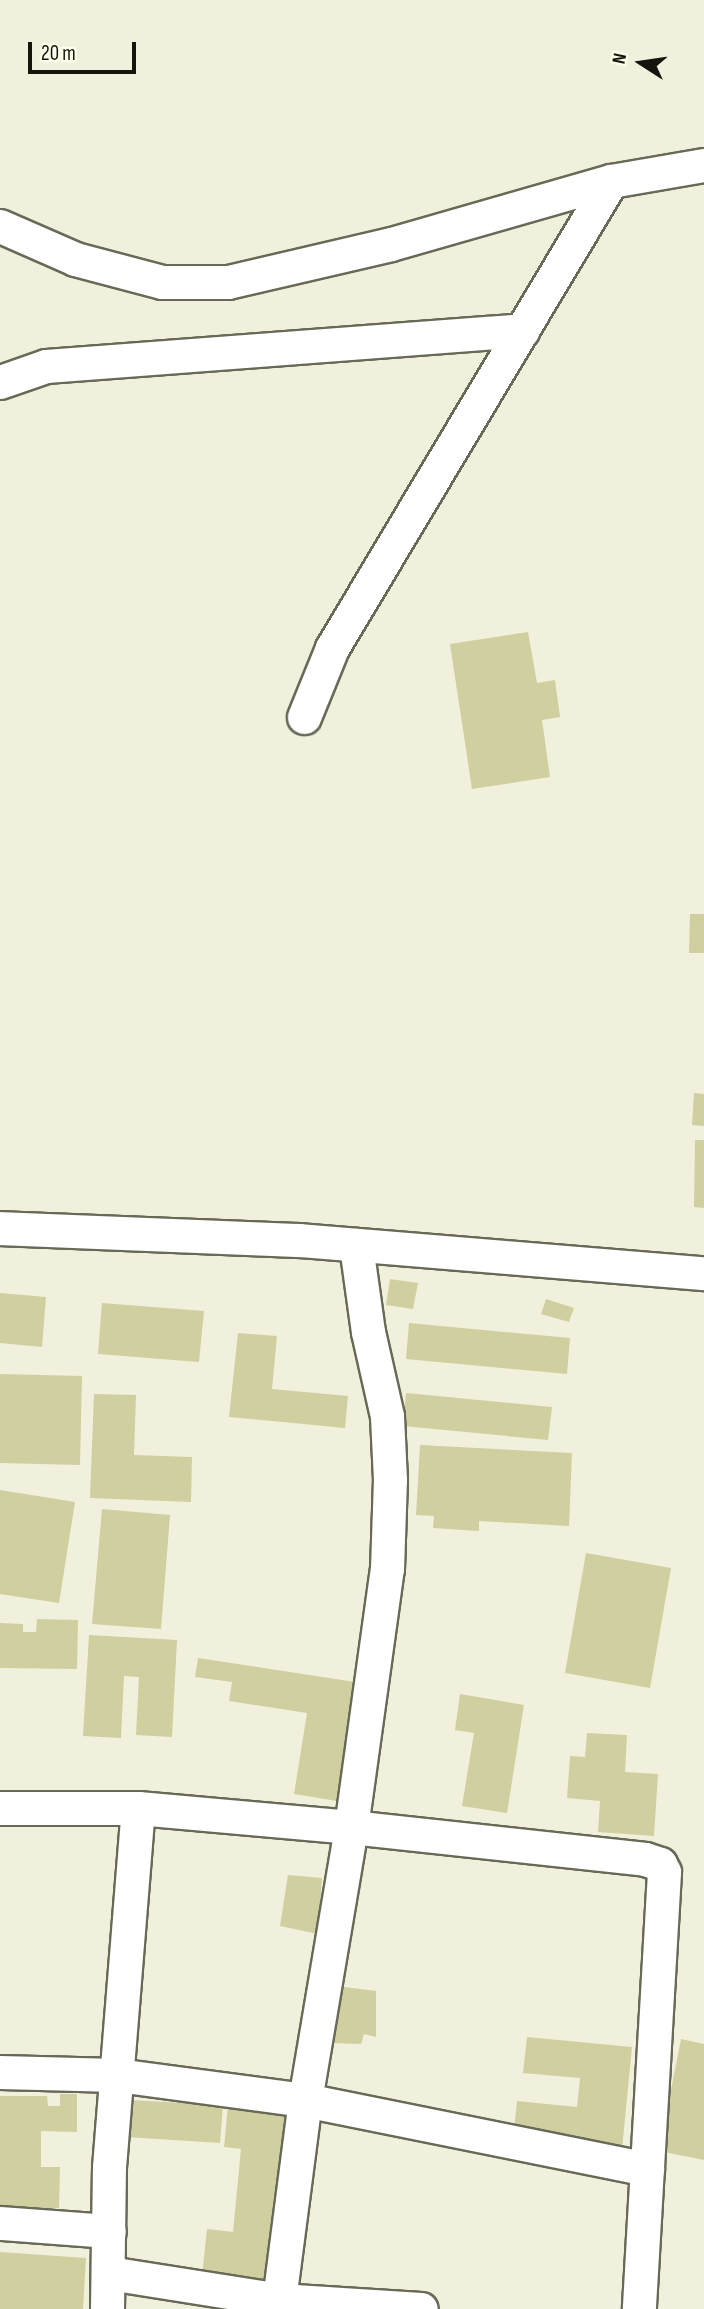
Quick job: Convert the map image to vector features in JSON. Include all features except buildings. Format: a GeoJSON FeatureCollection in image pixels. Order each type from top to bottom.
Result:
{"type":"FeatureCollection","features":[{"type":"Feature","properties":{"kind":"street"},"geometry":{"type":"LineString","coordinates":[[0,226],[75,259],[162,282],[228,282],[391,244],[611,181],[704,165]]}},
{"type":"Feature","properties":{"kind":"street"},"geometry":{"type":"LineString","coordinates":[[304,717],[332,648],[611,181]]}},
{"type":"Feature","properties":{"kind":"street"},"geometry":{"type":"LineString","coordinates":[[0,382],[46,366],[523,330]]}},
{"type":"Feature","properties":{"kind":"street"},"geometry":{"type":"LineString","coordinates":[[0,1228],[66,1228],[356,1245],[704,1273]]}},
{"type":"Feature","properties":{"kind":"street"},"geometry":{"type":"LineString","coordinates":[[279,2300],[305,2100],[351,1827],[387,1569],[390,1480],[387,1416],[368,1332],[356,1245]]}},
{"type":"Feature","properties":{"kind":"street"},"geometry":{"type":"LineString","coordinates":[[0,1808],[138,1808],[645,1858],[660,1864],[664,1872],[639,2309]]}},
{"type":"Feature","properties":{"kind":"street"},"geometry":{"type":"LineString","coordinates":[[107,2309],[109,2167],[138,1808]]}},
{"type":"Feature","properties":{"kind":"street"},"geometry":{"type":"LineString","coordinates":[[0,2071],[117,2075],[305,2100],[647,2169]]}},
{"type":"Feature","properties":{"kind":"street"},"geometry":{"type":"LineString","coordinates":[[0,2223],[109,2231]]}},
{"type":"Feature","properties":{"kind":"street"},"geometry":{"type":"LineString","coordinates":[[109,2273],[279,2300],[416,2309]]}}]}
